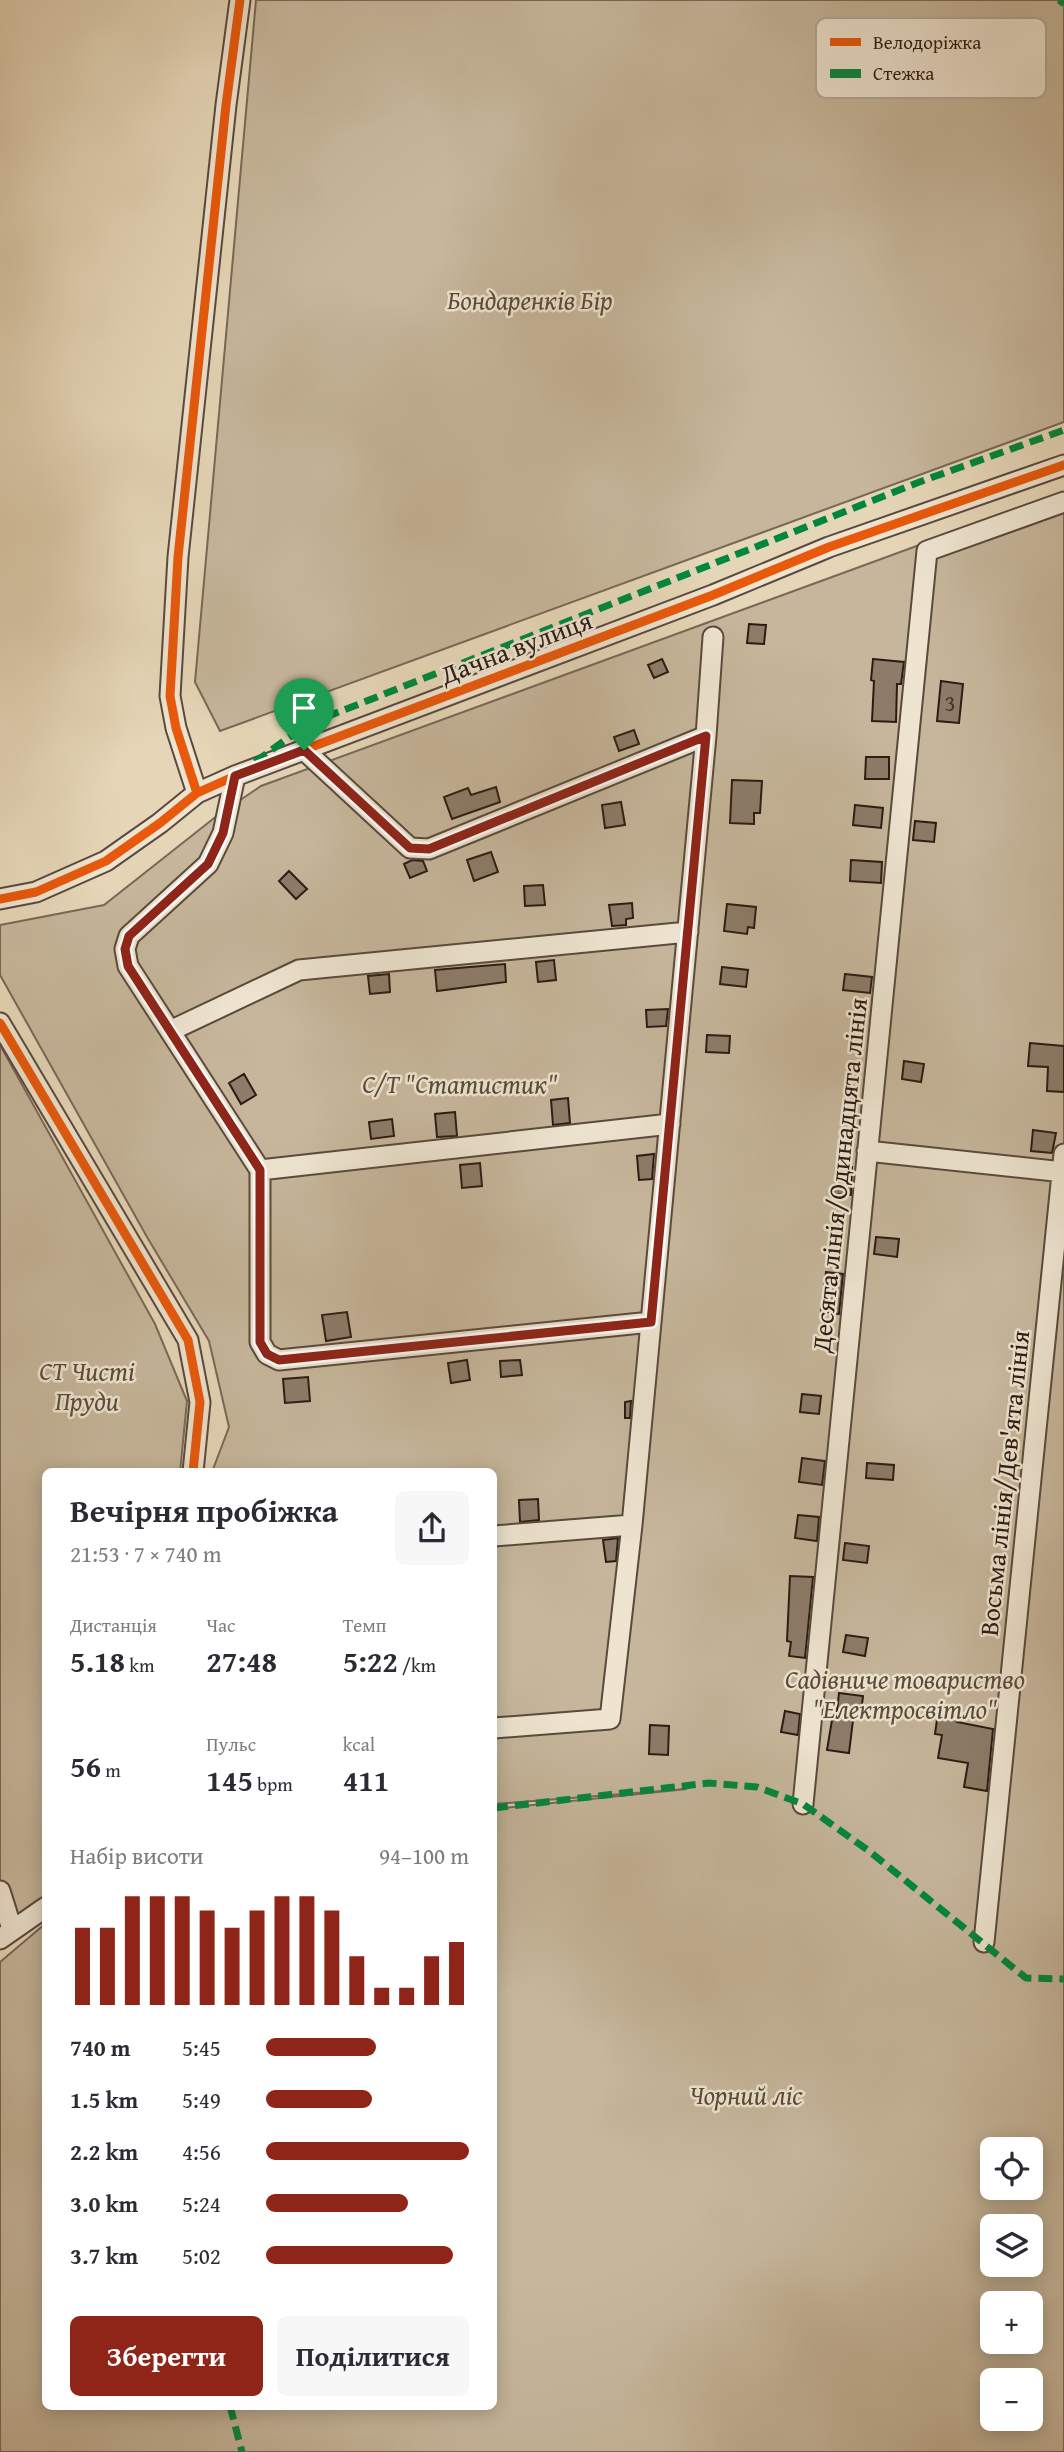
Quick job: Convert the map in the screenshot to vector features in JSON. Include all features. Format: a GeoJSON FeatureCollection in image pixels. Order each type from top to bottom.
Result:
{"type":"FeatureCollection","features":[{"type":"Feature","properties":{"kind":"street"},"geometry":{"type":"LineString","coordinates":[[197,793],[176,728],[170,696],[178,557],[224,119],[240,0]]}},
{"type":"Feature","properties":{"kind":"street","name":"Дачна вулиця"},"geometry":{"type":"LineString","coordinates":[[0,899],[36,891],[106,861],[197,793],[235,776],[713,595],[828,547],[1064,465]]}},
{"type":"Feature","properties":{"kind":"street","name":"Десята лінія/Одинадцята лінія"},"geometry":{"type":"LineString","coordinates":[[803,1804],[927,551],[1064,502]]}},
{"type":"Feature","properties":{"kind":"street"},"geometry":{"type":"LineString","coordinates":[[497,1728],[610,1719],[632,1525],[713,637]]}},
{"type":"Feature","properties":{"kind":"street"},"geometry":{"type":"LineString","coordinates":[[304,750],[410,848],[429,849],[706,736]]}},
{"type":"Feature","properties":{"kind":"street"},"geometry":{"type":"LineString","coordinates":[[235,776],[223,833],[208,864],[129,936],[125,949],[128,966],[260,1170],[260,1342],[267,1354],[279,1360],[651,1322]]}},
{"type":"Feature","properties":{"kind":"street"},"geometry":{"type":"LineString","coordinates":[[170,1031],[299,970],[688,932]]}},
{"type":"Feature","properties":{"kind":"street"},"geometry":{"type":"LineString","coordinates":[[0,1023],[188,1340],[200,1402],[193,1468]]}},
{"type":"Feature","properties":{"kind":"street"},"geometry":{"type":"LineString","coordinates":[[260,1170],[670,1124]]}},
{"type":"Feature","properties":{"kind":"street"},"geometry":{"type":"LineString","coordinates":[[867,1151],[1063,1166]]}},
{"type":"Feature","properties":{"kind":"street","name":"Восьма лінія/Дев'ята лінія"},"geometry":{"type":"LineString","coordinates":[[984,1942],[1063,1166]]}},
{"type":"Feature","properties":{"kind":"street"},"geometry":{"type":"LineString","coordinates":[[497,1536],[632,1525]]}},
{"type":"Feature","properties":{"kind":"street"},"geometry":{"type":"LineString","coordinates":[[0,1891],[6,1934],[42,1910]]}},
{"type":"Feature","properties":{"kind":"green space","name":"Бондаренків Бір"},"geometry":{"type":"Polygon","coordinates":[[[256,0],[1064,0],[1064,422],[220,731],[195,682],[256,0]]]}},
{"type":"Feature","properties":{"kind":"green space"},"geometry":{"type":"Polygon","coordinates":[[[1064,492],[1064,2452],[0,2452],[0,1962],[42,1927],[42,2410],[497,2410],[497,1809],[687,1789],[497,1804],[497,1468],[214,1468],[229,1427],[209,1341],[147,1237],[0,975],[0,925],[104,905],[218,815],[261,786],[1064,492]]]}},
{"type":"Feature","properties":{"kind":"green space","name":"СТ Чисті Пруди"},"geometry":{"type":"Polygon","coordinates":[[[0,1045],[155,1324],[187,1401],[180,1468],[42,1468],[42,1898],[0,1932],[0,1045]]]}},
{"type":"Feature","properties":{"kind":"building"},"geometry":{"type":"Polygon","coordinates":[[[749,624],[766,625],[764,644],[747,643],[749,624]]]}},
{"type":"Feature","properties":{"kind":"building"},"geometry":{"type":"Polygon","coordinates":[[[662,659],[668,672],[654,678],[648,665],[662,659]]]}},
{"type":"Feature","properties":{"kind":"building"},"geometry":{"type":"Polygon","coordinates":[[[873,659],[904,662],[901,684],[897,684],[896,722],[872,721],[873,659]]]}},
{"type":"Feature","properties":{"kind":"building"},"geometry":{"type":"Polygon","coordinates":[[[941,681],[963,684],[959,723],[937,721],[941,681]]]}},
{"type":"Feature","properties":{"kind":"building"},"geometry":{"type":"Polygon","coordinates":[[[634,730],[639,744],[619,751],[614,737],[634,730]]]}},
{"type":"Feature","properties":{"kind":"building"},"geometry":{"type":"Polygon","coordinates":[[[866,757],[889,757],[889,779],[865,779],[866,757]]]}},
{"type":"Feature","properties":{"kind":"building"},"geometry":{"type":"Polygon","coordinates":[[[732,780],[762,781],[760,813],[754,813],[754,824],[730,823],[732,780]]]}},
{"type":"Feature","properties":{"kind":"building"},"geometry":{"type":"Polygon","coordinates":[[[496,787],[500,802],[452,819],[444,797],[468,788],[471,795],[496,787]]]}},
{"type":"Feature","properties":{"kind":"building"},"geometry":{"type":"Polygon","coordinates":[[[621,802],[625,825],[605,828],[602,805],[621,802]]]}},
{"type":"Feature","properties":{"kind":"building"},"geometry":{"type":"Polygon","coordinates":[[[855,805],[883,808],[881,828],[853,825],[855,805]]]}},
{"type":"Feature","properties":{"kind":"building"},"geometry":{"type":"Polygon","coordinates":[[[915,821],[936,823],[934,842],[913,840],[915,821]]]}},
{"type":"Feature","properties":{"kind":"building"},"geometry":{"type":"Polygon","coordinates":[[[491,852],[498,872],[474,881],[467,860],[491,852]]]}},
{"type":"Feature","properties":{"kind":"building"},"geometry":{"type":"Polygon","coordinates":[[[412,860],[423,861],[427,871],[410,878],[404,864],[412,860]]]}},
{"type":"Feature","properties":{"kind":"building"},"geometry":{"type":"Polygon","coordinates":[[[851,860],[882,862],[881,883],[850,881],[851,860]]]}},
{"type":"Feature","properties":{"kind":"building"},"geometry":{"type":"Polygon","coordinates":[[[289,871],[307,889],[296,899],[279,881],[289,871]]]}},
{"type":"Feature","properties":{"kind":"building"},"geometry":{"type":"Polygon","coordinates":[[[543,885],[545,905],[525,906],[524,886],[543,885]]]}},
{"type":"Feature","properties":{"kind":"building"},"geometry":{"type":"Polygon","coordinates":[[[632,903],[633,918],[626,919],[626,925],[612,926],[609,905],[632,903]]]}},
{"type":"Feature","properties":{"kind":"building"},"geometry":{"type":"Polygon","coordinates":[[[727,904],[756,907],[754,928],[748,927],[747,934],[724,931],[727,904]]]}},
{"type":"Feature","properties":{"kind":"building"},"geometry":{"type":"Polygon","coordinates":[[[554,960],[556,980],[538,982],[536,962],[554,960]]]}},
{"type":"Feature","properties":{"kind":"building"},"geometry":{"type":"Polygon","coordinates":[[[505,964],[506,982],[437,991],[435,970],[505,964]]]}},
{"type":"Feature","properties":{"kind":"building"},"geometry":{"type":"Polygon","coordinates":[[[722,967],[748,970],[746,987],[720,984],[722,967]]]}},
{"type":"Feature","properties":{"kind":"building"},"geometry":{"type":"Polygon","coordinates":[[[389,974],[390,992],[370,994],[368,976],[389,974]]]}},
{"type":"Feature","properties":{"kind":"building"},"geometry":{"type":"Polygon","coordinates":[[[845,974],[872,977],[870,993],[843,990],[845,974]]]}},
{"type":"Feature","properties":{"kind":"building"},"geometry":{"type":"Polygon","coordinates":[[[668,1009],[666,1026],[647,1027],[646,1010],[668,1009]]]}},
{"type":"Feature","properties":{"kind":"building"},"geometry":{"type":"Polygon","coordinates":[[[707,1035],[730,1036],[729,1053],[706,1052],[707,1035]]]}},
{"type":"Feature","properties":{"kind":"building"},"geometry":{"type":"Polygon","coordinates":[[[1030,1043],[1064,1046],[1064,1092],[1047,1091],[1048,1067],[1028,1066],[1030,1043]]]}},
{"type":"Feature","properties":{"kind":"building"},"geometry":{"type":"Polygon","coordinates":[[[904,1061],[924,1064],[921,1082],[902,1079],[904,1061]]]}},
{"type":"Feature","properties":{"kind":"building"},"geometry":{"type":"Polygon","coordinates":[[[244,1074],[256,1095],[241,1104],[229,1083],[244,1074]]]}},
{"type":"Feature","properties":{"kind":"building"},"geometry":{"type":"Polygon","coordinates":[[[568,1098],[570,1123],[553,1125],[551,1100],[568,1098]]]}},
{"type":"Feature","properties":{"kind":"building"},"geometry":{"type":"Polygon","coordinates":[[[455,1112],[457,1136],[437,1137],[435,1114],[455,1112]]]}},
{"type":"Feature","properties":{"kind":"building"},"geometry":{"type":"Polygon","coordinates":[[[392,1119],[394,1136],[371,1139],[369,1122],[392,1119]]]}},
{"type":"Feature","properties":{"kind":"building"},"geometry":{"type":"Polygon","coordinates":[[[1033,1130],[1056,1133],[1052,1153],[1031,1151],[1033,1130]]]}},
{"type":"Feature","properties":{"kind":"building"},"geometry":{"type":"Polygon","coordinates":[[[654,1154],[652,1179],[639,1180],[637,1156],[654,1154]]]}},
{"type":"Feature","properties":{"kind":"building"},"geometry":{"type":"Polygon","coordinates":[[[480,1163],[482,1186],[462,1188],[460,1165],[480,1163]]]}},
{"type":"Feature","properties":{"kind":"building"},"geometry":{"type":"Polygon","coordinates":[[[836,1167],[852,1167],[851,1195],[834,1194],[836,1167]]]}},
{"type":"Feature","properties":{"kind":"building"},"geometry":{"type":"Polygon","coordinates":[[[876,1237],[899,1239],[897,1257],[874,1254],[876,1237]]]}},
{"type":"Feature","properties":{"kind":"building"},"geometry":{"type":"Polygon","coordinates":[[[826,1272],[843,1274],[839,1314],[821,1312],[826,1272]]]}},
{"type":"Feature","properties":{"kind":"building"},"geometry":{"type":"Polygon","coordinates":[[[347,1312],[351,1337],[326,1341],[322,1315],[347,1312]]]}},
{"type":"Feature","properties":{"kind":"building"},"geometry":{"type":"Polygon","coordinates":[[[467,1360],[470,1380],[451,1383],[448,1363],[467,1360]]]}},
{"type":"Feature","properties":{"kind":"building"},"geometry":{"type":"Polygon","coordinates":[[[520,1360],[522,1375],[501,1377],[500,1361],[520,1360]]]}},
{"type":"Feature","properties":{"kind":"building"},"geometry":{"type":"Polygon","coordinates":[[[308,1377],[310,1401],[285,1403],[283,1379],[308,1377]]]}},
{"type":"Feature","properties":{"kind":"building"},"geometry":{"type":"Polygon","coordinates":[[[802,1394],[821,1396],[819,1414],[800,1412],[802,1394]]]}},
{"type":"Feature","properties":{"kind":"building"},"geometry":{"type":"Polygon","coordinates":[[[631,1401],[630,1418],[625,1418],[625,1402],[631,1401]]]}},
{"type":"Feature","properties":{"kind":"building"},"geometry":{"type":"Polygon","coordinates":[[[802,1458],[825,1461],[822,1485],[799,1482],[802,1458]]]}},
{"type":"Feature","properties":{"kind":"building"},"geometry":{"type":"Polygon","coordinates":[[[867,1463],[894,1465],[893,1480],[866,1478],[867,1463]]]}},
{"type":"Feature","properties":{"kind":"building"},"geometry":{"type":"Polygon","coordinates":[[[538,1499],[539,1520],[520,1522],[519,1500],[538,1499]]]}},
{"type":"Feature","properties":{"kind":"building"},"geometry":{"type":"Polygon","coordinates":[[[798,1515],[819,1517],[817,1541],[795,1538],[798,1515]]]}},
{"type":"Feature","properties":{"kind":"building"},"geometry":{"type":"Polygon","coordinates":[[[618,1538],[616,1561],[606,1562],[603,1540],[618,1538]]]}},
{"type":"Feature","properties":{"kind":"building"},"geometry":{"type":"Polygon","coordinates":[[[845,1543],[869,1546],[867,1563],[843,1560],[845,1543]]]}},
{"type":"Feature","properties":{"kind":"building"},"geometry":{"type":"Polygon","coordinates":[[[790,1576],[813,1577],[805,1658],[789,1656],[791,1642],[787,1641],[790,1576]]]}},
{"type":"Feature","properties":{"kind":"building"},"geometry":{"type":"Polygon","coordinates":[[[846,1635],[868,1638],[865,1656],[843,1652],[846,1635]]]}},
{"type":"Feature","properties":{"kind":"building"},"geometry":{"type":"Polygon","coordinates":[[[839,1693],[863,1696],[861,1713],[854,1712],[849,1753],[827,1750],[832,1720],[836,1720],[839,1693]]]}},
{"type":"Feature","properties":{"kind":"building"},"geometry":{"type":"Polygon","coordinates":[[[939,1705],[959,1708],[957,1722],[993,1729],[987,1791],[964,1787],[968,1763],[938,1758],[942,1735],[935,1734],[939,1705]]]}},
{"type":"Feature","properties":{"kind":"building"},"geometry":{"type":"Polygon","coordinates":[[[785,1711],[800,1714],[798,1735],[781,1732],[785,1711]]]}},
{"type":"Feature","properties":{"kind":"building"},"geometry":{"type":"Polygon","coordinates":[[[650,1725],[669,1726],[668,1755],[649,1754],[650,1725]]]}},
{"type":"Feature","properties":{"kind":"marked path"},"geometry":{"type":"LineString","coordinates":[[1059,0],[1064,4]]}},
{"type":"Feature","properties":{"kind":"marked path"},"geometry":{"type":"LineString","coordinates":[[255,762],[306,725],[922,481],[1064,430]]}},
{"type":"Feature","properties":{"kind":"marked path"},"geometry":{"type":"LineString","coordinates":[[497,1808],[709,1783],[757,1787],[803,1804],[869,1851],[1026,1978],[1064,1979]]}},
{"type":"Feature","properties":{"kind":"marked path"},"geometry":{"type":"LineString","coordinates":[[231,2410],[242,2452]]}},
{"type":"Feature","properties":{"kind":"cycle path"},"geometry":{"type":"LineString","coordinates":[[197,793],[176,728],[170,696],[178,557],[226,105],[240,0]]}},
{"type":"Feature","properties":{"kind":"cycle path"},"geometry":{"type":"LineString","coordinates":[[0,899],[36,892],[106,861],[197,793],[235,776],[713,595],[829,547],[1064,465]]}},
{"type":"Feature","properties":{"kind":"cycle path"},"geometry":{"type":"LineString","coordinates":[[0,1023],[188,1340],[200,1402],[193,1468]]}},
{"type":"Feature","properties":{"kind":"route"},"geometry":{"type":"LineString","coordinates":[[706,736],[651,1322],[279,1360],[267,1354],[260,1342],[260,1170],[128,966],[125,949],[129,936],[208,864],[223,833],[235,776],[304,750],[410,848],[429,849],[706,736]]}},
{"type":"Feature","properties":{"kind":"park label","name":"С/Т \"Статистик\""},"geometry":{"type":"Point","coordinates":[460,1083]}},
{"type":"Feature","properties":{"kind":"park label","name":"Садівниче товариство \"Електросвітло\""},"geometry":{"type":"Point","coordinates":[905,1693]}},
{"type":"Feature","properties":{"kind":"park label","name":"Чорний ліс"},"geometry":{"type":"Point","coordinates":[746,2094]}}]}
